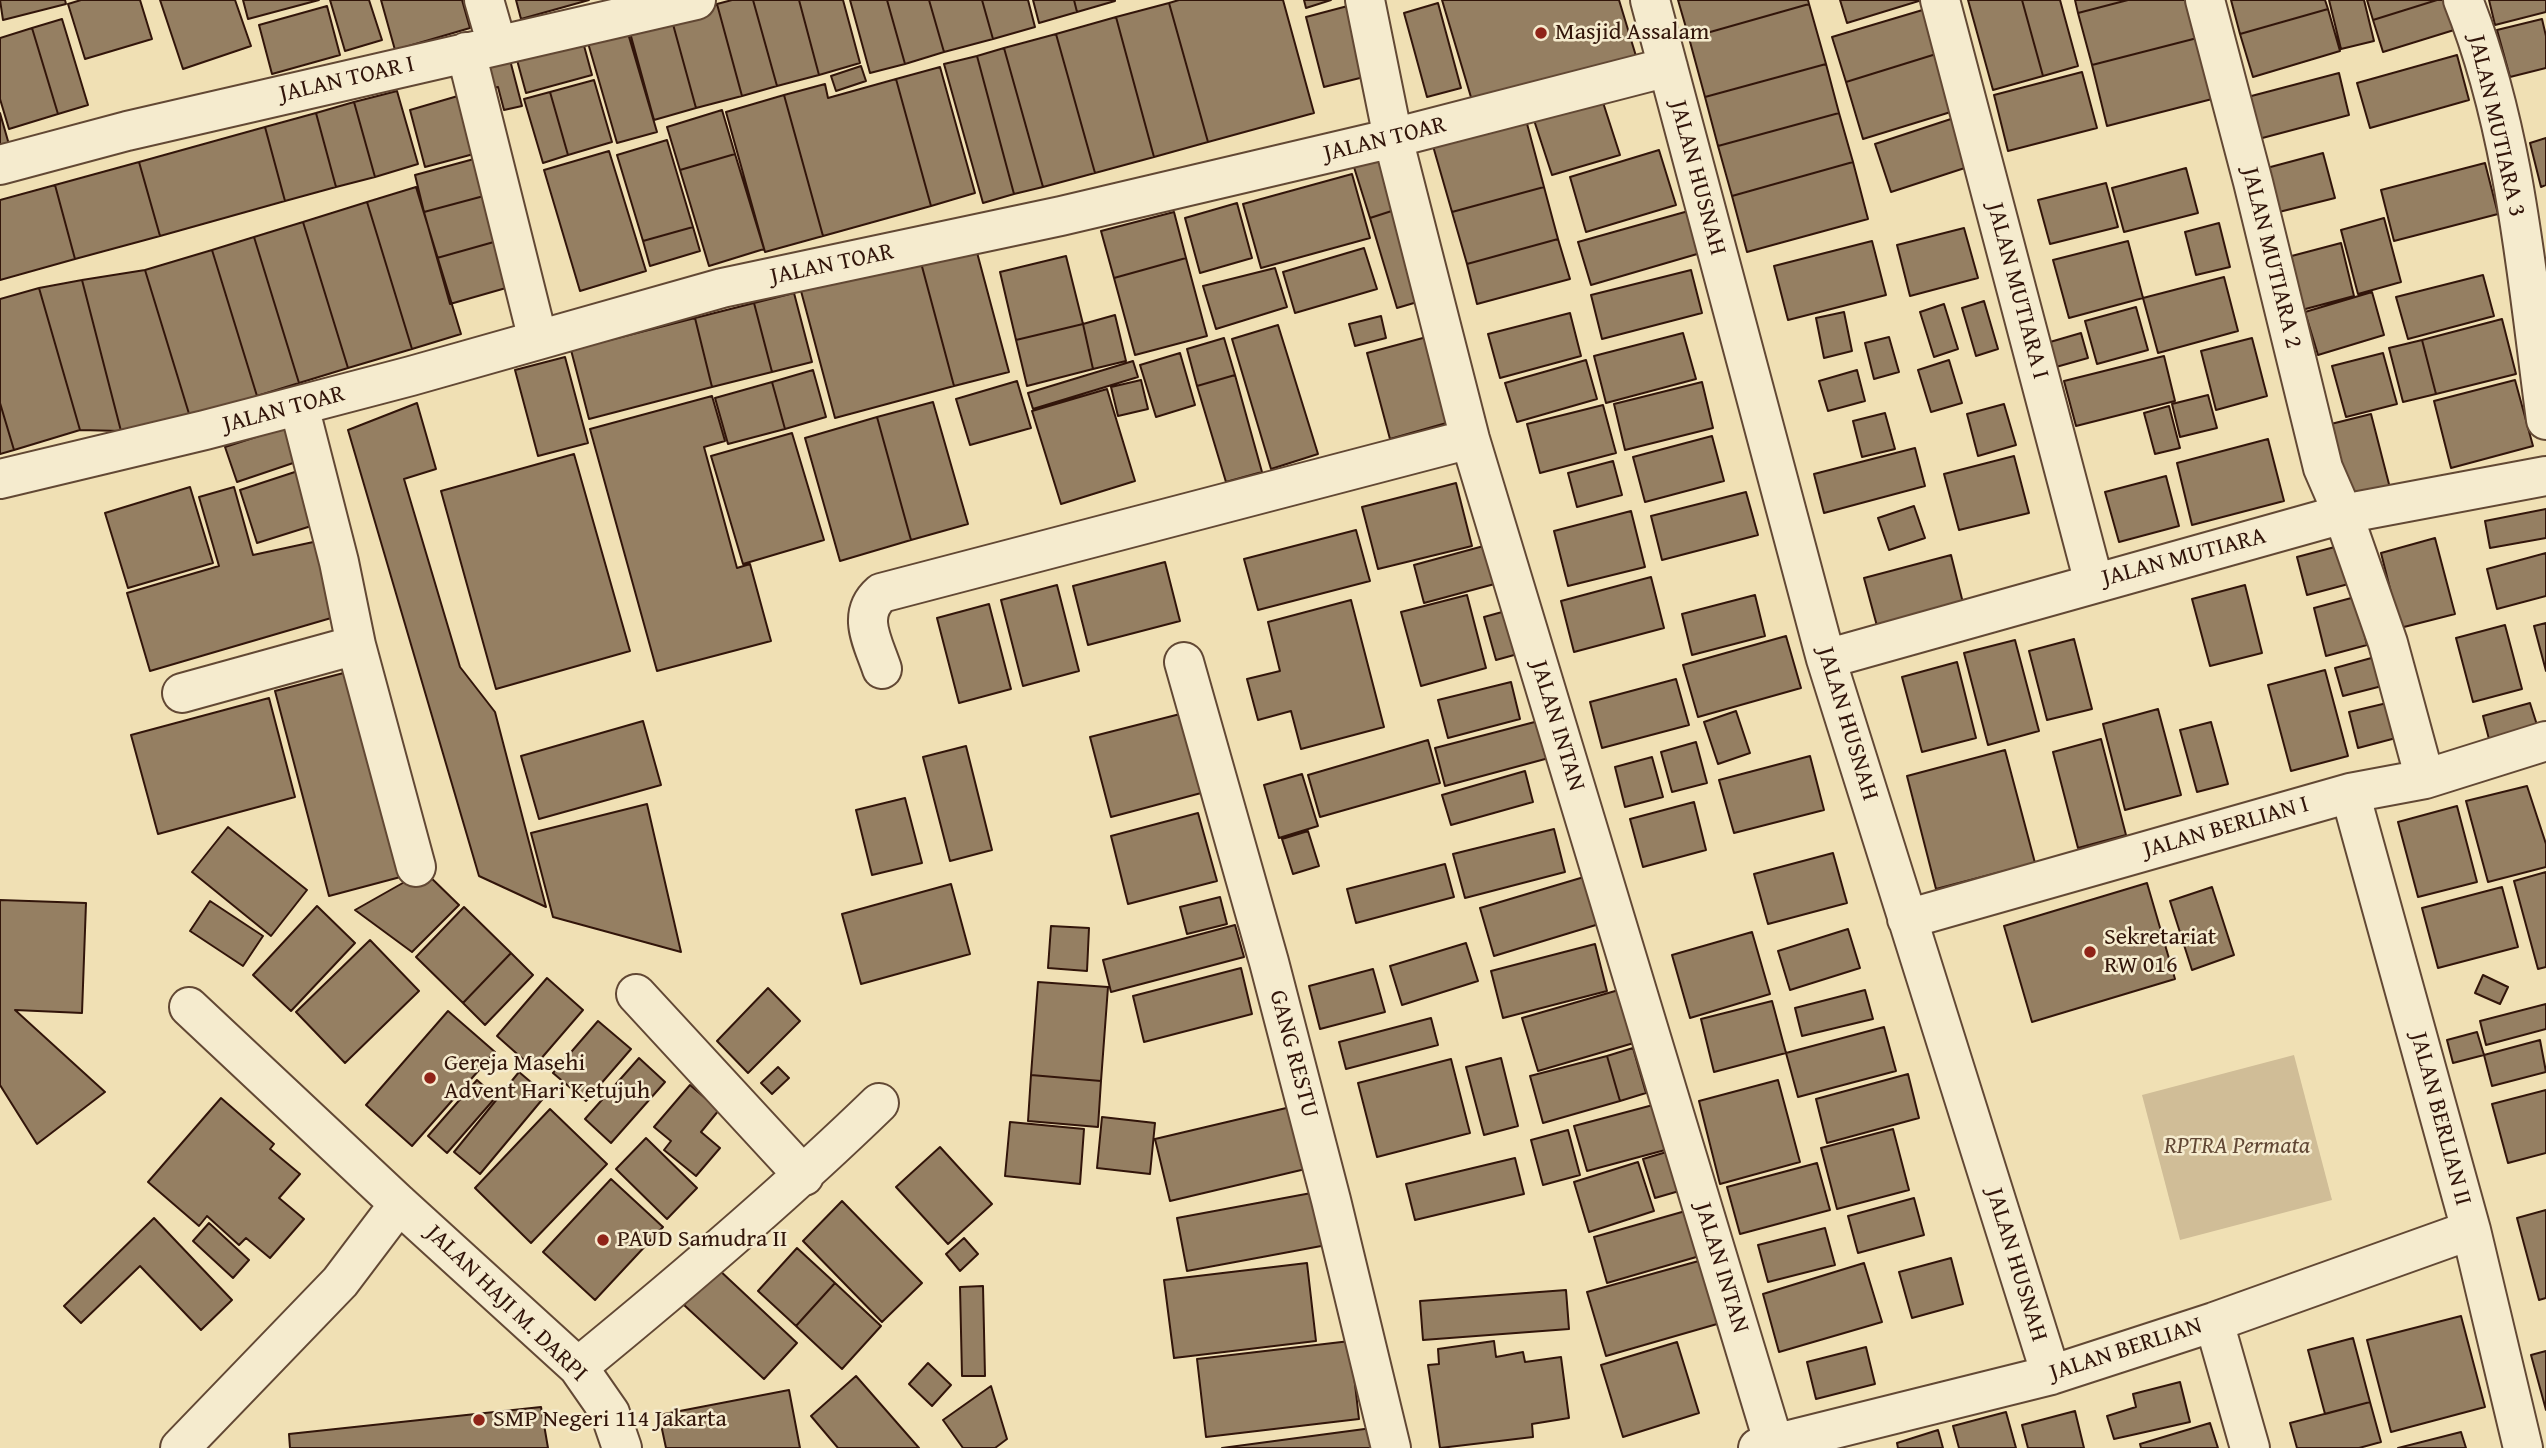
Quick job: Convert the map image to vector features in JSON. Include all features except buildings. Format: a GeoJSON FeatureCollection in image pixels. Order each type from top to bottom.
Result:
{"type":"FeatureCollection","features":[{"type":"Feature","properties":{"kind":"street"},"geometry":{"type":"LineString","coordinates":[[484,0],[482,48],[538,340]]}},
{"type":"Feature","properties":{"kind":"street","name":"JALAN TOAR I"},"geometry":{"type":"LineString","coordinates":[[0,164],[127,131],[696,0]]}},
{"type":"Feature","properties":{"kind":"street","name":"JALAN INTAN"},"geometry":{"type":"LineString","coordinates":[[1365,0],[1393,138],[1471,439],[1766,1446]]}},
{"type":"Feature","properties":{"kind":"street","name":"JALAN HUSNAH"},"geometry":{"type":"LineString","coordinates":[[1650,0],[1826,659],[2051,1375]]}},
{"type":"Feature","properties":{"kind":"street","name":"JALAN MUTIARA I"},"geometry":{"type":"LineString","coordinates":[[1940,0],[2094,583]]}},
{"type":"Feature","properties":{"kind":"street","name":"JALAN MUTIARA 2"},"geometry":{"type":"LineString","coordinates":[[2205,0],[2323,468],[2343,514],[2388,643],[2425,779]]}},
{"type":"Feature","properties":{"kind":"street","name":"JALAN MUTIARA 3"},"geometry":{"type":"LineString","coordinates":[[2463,0],[2473,24],[2512,172],[2546,420]]}},
{"type":"Feature","properties":{"kind":"street","name":"JALAN TOAR"},"geometry":{"type":"LineString","coordinates":[[0,479],[299,406],[722,288],[1061,216],[1393,138],[1668,67]]}},
{"type":"Feature","properties":{"kind":"street"},"geometry":{"type":"LineString","coordinates":[[299,406],[339,562],[356,645],[416,867]]}},
{"type":"Feature","properties":{"kind":"street"},"geometry":{"type":"LineString","coordinates":[[882,669],[866,617],[871,602],[881,593],[1471,439]]}},
{"type":"Feature","properties":{"kind":"street","name":"JALAN MUTIARA"},"geometry":{"type":"LineString","coordinates":[[1826,659],[2343,514],[2546,476]]}},
{"type":"Feature","properties":{"kind":"street"},"geometry":{"type":"LineString","coordinates":[[182,693],[356,645]]}},
{"type":"Feature","properties":{"kind":"street","name":"GANG RESTU"},"geometry":{"type":"LineString","coordinates":[[1184,662],[1269,962],[1331,1199],[1391,1448]]}},
{"type":"Feature","properties":{"kind":"street","name":"JALAN BERLIAN I"},"geometry":{"type":"LineString","coordinates":[[1907,919],[2350,793],[2425,779],[2546,741]]}},
{"type":"Feature","properties":{"kind":"street","name":"JALAN BERLIAN II"},"geometry":{"type":"LineString","coordinates":[[2350,793],[2471,1230],[2523,1448]]}},
{"type":"Feature","properties":{"kind":"street"},"geometry":{"type":"LineString","coordinates":[[636,994],[804,1176]]}},
{"type":"Feature","properties":{"kind":"street","name":"JALAN HAJI M. DARPI"},"geometry":{"type":"LineString","coordinates":[[189,1007],[578,1367],[610,1413],[622,1448]]}},
{"type":"Feature","properties":{"kind":"street"},"geometry":{"type":"LineString","coordinates":[[578,1367],[804,1176],[879,1103]]}},
{"type":"Feature","properties":{"kind":"street"},"geometry":{"type":"LineString","coordinates":[[180,1448],[340,1282],[399,1204]]}},
{"type":"Feature","properties":{"kind":"street","name":"JALAN BERLIAN"},"geometry":{"type":"LineString","coordinates":[[1766,1446],[2051,1375],[2214,1322],[2471,1230]]}},
{"type":"Feature","properties":{"kind":"street"},"geometry":{"type":"LineString","coordinates":[[2214,1322],[2250,1448]]}},
{"type":"Feature","properties":{"kind":"green space","name":"RPTRA Permata"},"geometry":{"type":"Polygon","coordinates":[[[2294,1055],[2332,1200],[2180,1240],[2142,1095],[2294,1055]]]}},
{"type":"Feature","properties":{"kind":"place","name":"Masjid Assalam"},"geometry":{"type":"Point","coordinates":[1541,33]}},
{"type":"Feature","properties":{"kind":"place","name":"Sekretariat RW 016"},"geometry":{"type":"Point","coordinates":[2090,952]}},
{"type":"Feature","properties":{"kind":"place","name":"Gereja Masehi Advent Hari Ketujuh"},"geometry":{"type":"Point","coordinates":[430,1078]}},
{"type":"Feature","properties":{"kind":"place","name":"PAUD Samudra II"},"geometry":{"type":"Point","coordinates":[603,1240]}},
{"type":"Feature","properties":{"kind":"place","name":"SMP Negeri 114 Jakarta"},"geometry":{"type":"Point","coordinates":[479,1420]}}]}
